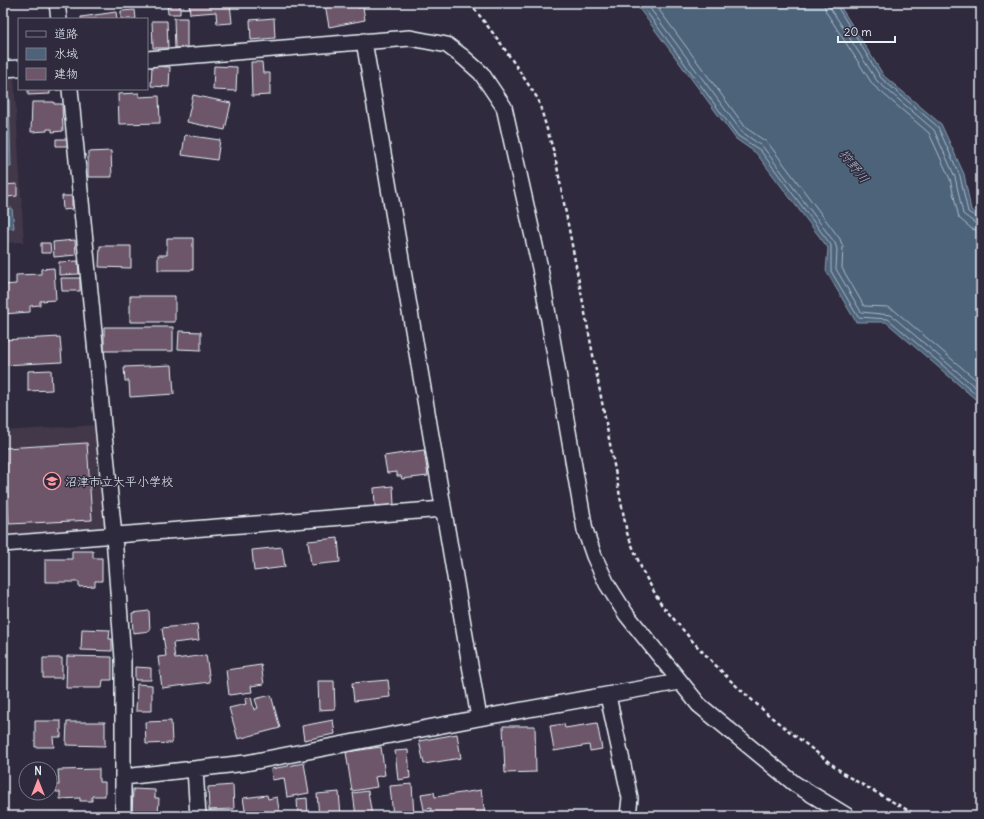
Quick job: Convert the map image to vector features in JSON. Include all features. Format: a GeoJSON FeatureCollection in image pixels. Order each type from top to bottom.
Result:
{"type":"FeatureCollection","features":[{"type":"Feature","properties":{"kind":"street"},"geometry":{"type":"LineString","coordinates":[[57,3],[59,18]]}},
{"type":"Feature","properties":{"kind":"street"},"geometry":{"type":"LineString","coordinates":[[148,59],[410,38],[448,46],[481,73],[504,107],[540,268],[585,530],[594,556],[607,584],[626,614],[679,682],[699,705],[795,784],[847,816]]}},
{"type":"Feature","properties":{"kind":"street"},"geometry":{"type":"LineString","coordinates":[[364,41],[479,718]]}},
{"type":"Feature","properties":{"kind":"street"},"geometry":{"type":"LineString","coordinates":[[3,69],[18,68]]}},
{"type":"Feature","properties":{"kind":"street"},"geometry":{"type":"LineString","coordinates":[[70,90],[114,536],[123,659],[123,816]]}},
{"type":"Feature","properties":{"kind":"street"},"geometry":{"type":"LineString","coordinates":[[3,544],[443,509]]}},
{"type":"Feature","properties":{"kind":"street"},"geometry":{"type":"LineString","coordinates":[[124,777],[246,763],[479,718],[608,696],[679,682]]}},
{"type":"Feature","properties":{"kind":"street"},"geometry":{"type":"LineString","coordinates":[[608,696],[630,798],[628,816]]}},
{"type":"Feature","properties":{"kind":"street"},"geometry":{"type":"LineString","coordinates":[[194,769],[198,816]]}},
{"type":"Feature","properties":{"kind":"path"},"geometry":{"type":"LineString","coordinates":[[470,3],[502,44],[538,99],[554,156],[628,533],[643,572],[661,604],[700,650],[732,682],[771,717],[847,776],[918,816]]}},
{"type":"Feature","properties":{"kind":"shaded area"},"geometry":{"type":"Polygon","coordinates":[[[3,77],[14,77],[24,242],[3,243],[3,77]]]}},
{"type":"Feature","properties":{"kind":"shaded area","name":"沼津市立大平小学校"},"geometry":{"type":"Polygon","coordinates":[[[95,425],[105,531],[3,539],[3,431],[95,425]]]}},
{"type":"Feature","properties":{"kind":"water","name":"狩野川"},"geometry":{"type":"Polygon","coordinates":[[[635,3],[838,3],[884,76],[941,124],[964,174],[971,210],[981,217],[981,404],[886,322],[856,322],[826,271],[828,248],[756,153],[736,139],[635,3]]]}},
{"type":"Feature","properties":{"kind":"water"},"geometry":{"type":"Polygon","coordinates":[[[3,97],[9,97],[11,167],[3,167],[3,97]]]}},
{"type":"Feature","properties":{"kind":"water"},"geometry":{"type":"Polygon","coordinates":[[[12,208],[14,228],[3,229],[3,209],[12,208]]]}},
{"type":"Feature","properties":{"kind":"building"},"geometry":{"type":"Polygon","coordinates":[[[167,3],[180,3],[180,14],[168,14],[167,3]]]}},
{"type":"Feature","properties":{"kind":"building"},"geometry":{"type":"Polygon","coordinates":[[[189,3],[230,3],[232,23],[217,24],[216,12],[190,14],[189,3]]]}},
{"type":"Feature","properties":{"kind":"building"},"geometry":{"type":"Polygon","coordinates":[[[357,3],[358,8],[363,7],[365,20],[329,27],[325,4],[357,3]]]}},
{"type":"Feature","properties":{"kind":"building"},"geometry":{"type":"Polygon","coordinates":[[[135,10],[136,18],[121,18],[121,11],[135,10]]]}},
{"type":"Feature","properties":{"kind":"building"},"geometry":{"type":"Polygon","coordinates":[[[116,12],[117,18],[81,18],[116,12]]]}},
{"type":"Feature","properties":{"kind":"building"},"geometry":{"type":"Polygon","coordinates":[[[174,18],[187,18],[187,48],[175,48],[174,18]]]}},
{"type":"Feature","properties":{"kind":"building"},"geometry":{"type":"Polygon","coordinates":[[[274,18],[275,38],[251,40],[250,20],[274,18]]]}},
{"type":"Feature","properties":{"kind":"building"},"geometry":{"type":"Polygon","coordinates":[[[152,21],[167,21],[168,48],[153,48],[152,21]]]}},
{"type":"Feature","properties":{"kind":"building"},"geometry":{"type":"Polygon","coordinates":[[[251,62],[262,62],[263,73],[270,73],[270,95],[252,96],[251,62]]]}},
{"type":"Feature","properties":{"kind":"building"},"geometry":{"type":"Polygon","coordinates":[[[152,66],[170,67],[169,87],[151,86],[152,66]]]}},
{"type":"Feature","properties":{"kind":"building"},"geometry":{"type":"Polygon","coordinates":[[[214,66],[237,67],[236,91],[213,90],[214,66]]]}},
{"type":"Feature","properties":{"kind":"building"},"geometry":{"type":"Polygon","coordinates":[[[28,90],[61,90],[50,91],[50,94],[28,95],[28,90]]]}},
{"type":"Feature","properties":{"kind":"building"},"geometry":{"type":"Polygon","coordinates":[[[139,93],[139,97],[159,96],[160,123],[119,124],[118,94],[139,93]]]}},
{"type":"Feature","properties":{"kind":"building"},"geometry":{"type":"Polygon","coordinates":[[[193,95],[231,103],[225,130],[187,122],[193,95]]]}},
{"type":"Feature","properties":{"kind":"building"},"geometry":{"type":"Polygon","coordinates":[[[32,102],[54,102],[54,104],[62,104],[63,131],[52,132],[52,129],[47,129],[47,131],[31,132],[32,102]]]}},
{"type":"Feature","properties":{"kind":"building"},"geometry":{"type":"Polygon","coordinates":[[[185,135],[220,140],[217,160],[182,155],[185,135]]]}},
{"type":"Feature","properties":{"kind":"building"},"geometry":{"type":"Polygon","coordinates":[[[56,139],[67,139],[68,146],[56,146],[56,139]]]}},
{"type":"Feature","properties":{"kind":"building"},"geometry":{"type":"Polygon","coordinates":[[[111,151],[112,177],[88,177],[88,152],[111,151]]]}},
{"type":"Feature","properties":{"kind":"building"},"geometry":{"type":"Polygon","coordinates":[[[17,184],[17,196],[7,197],[7,193],[3,193],[3,185],[17,184]]]}},
{"type":"Feature","properties":{"kind":"building"},"geometry":{"type":"Polygon","coordinates":[[[62,196],[72,196],[72,209],[63,210],[62,196]]]}},
{"type":"Feature","properties":{"kind":"building"},"geometry":{"type":"Polygon","coordinates":[[[167,238],[193,238],[193,270],[158,270],[158,255],[167,255],[167,238]]]}},
{"type":"Feature","properties":{"kind":"building"},"geometry":{"type":"Polygon","coordinates":[[[75,240],[76,255],[54,257],[53,242],[75,240]]]}},
{"type":"Feature","properties":{"kind":"building"},"geometry":{"type":"Polygon","coordinates":[[[41,243],[50,243],[51,253],[41,253],[41,243]]]}},
{"type":"Feature","properties":{"kind":"building"},"geometry":{"type":"Polygon","coordinates":[[[100,246],[131,246],[131,268],[99,267],[100,246]]]}},
{"type":"Feature","properties":{"kind":"building"},"geometry":{"type":"Polygon","coordinates":[[[78,261],[79,274],[59,275],[59,262],[78,261]]]}},
{"type":"Feature","properties":{"kind":"building"},"geometry":{"type":"Polygon","coordinates":[[[54,268],[56,300],[40,301],[40,305],[30,306],[30,312],[3,314],[3,285],[16,284],[16,275],[41,274],[41,269],[54,268]]]}},
{"type":"Feature","properties":{"kind":"building"},"geometry":{"type":"Polygon","coordinates":[[[61,278],[80,278],[80,291],[62,291],[61,278]]]}},
{"type":"Feature","properties":{"kind":"building"},"geometry":{"type":"Polygon","coordinates":[[[130,296],[175,296],[175,322],[130,322],[130,296]]]}},
{"type":"Feature","properties":{"kind":"building"},"geometry":{"type":"Polygon","coordinates":[[[104,327],[173,327],[173,351],[104,351],[104,327]]]}},
{"type":"Feature","properties":{"kind":"building"},"geometry":{"type":"Polygon","coordinates":[[[179,331],[201,332],[201,350],[178,349],[179,331]]]}},
{"type":"Feature","properties":{"kind":"building"},"geometry":{"type":"Polygon","coordinates":[[[60,337],[62,362],[3,365],[3,340],[60,337]]]}},
{"type":"Feature","properties":{"kind":"building"},"geometry":{"type":"Polygon","coordinates":[[[172,365],[174,394],[130,397],[129,381],[125,381],[124,367],[172,365]]]}},
{"type":"Feature","properties":{"kind":"building"},"geometry":{"type":"Polygon","coordinates":[[[51,370],[52,390],[28,391],[28,371],[51,370]]]}},
{"type":"Feature","properties":{"kind":"building","name":"沼津市立大平小学校"},"geometry":{"type":"Polygon","coordinates":[[[87,443],[92,520],[9,524],[5,448],[87,443]]]}},
{"type":"Feature","properties":{"kind":"building"},"geometry":{"type":"Polygon","coordinates":[[[424,450],[428,476],[402,479],[401,476],[397,476],[397,472],[387,473],[384,456],[424,450]]]}},
{"type":"Feature","properties":{"kind":"building"},"geometry":{"type":"Polygon","coordinates":[[[393,486],[394,505],[375,506],[374,488],[393,486]]]}},
{"type":"Feature","properties":{"kind":"building"},"geometry":{"type":"Polygon","coordinates":[[[338,538],[340,562],[311,565],[308,541],[338,538]]]}},
{"type":"Feature","properties":{"kind":"building"},"geometry":{"type":"Polygon","coordinates":[[[282,547],[285,567],[254,571],[252,550],[282,547]]]}},
{"type":"Feature","properties":{"kind":"building"},"geometry":{"type":"Polygon","coordinates":[[[72,551],[93,551],[93,558],[102,558],[102,581],[95,581],[95,586],[79,587],[79,582],[45,582],[45,559],[72,559],[72,551]]]}},
{"type":"Feature","properties":{"kind":"building"},"geometry":{"type":"Polygon","coordinates":[[[149,611],[150,631],[133,633],[132,613],[149,611]]]}},
{"type":"Feature","properties":{"kind":"building"},"geometry":{"type":"Polygon","coordinates":[[[197,624],[199,640],[173,643],[175,659],[206,655],[210,682],[162,688],[158,657],[166,656],[162,628],[197,624]]]}},
{"type":"Feature","properties":{"kind":"building"},"geometry":{"type":"Polygon","coordinates":[[[82,629],[110,630],[109,639],[112,639],[112,651],[81,650],[82,629]]]}},
{"type":"Feature","properties":{"kind":"building"},"geometry":{"type":"Polygon","coordinates":[[[67,656],[112,657],[112,680],[103,680],[102,688],[66,688],[67,656]]]}},
{"type":"Feature","properties":{"kind":"building"},"geometry":{"type":"Polygon","coordinates":[[[43,658],[62,658],[62,678],[43,678],[43,658]]]}},
{"type":"Feature","properties":{"kind":"building"},"geometry":{"type":"Polygon","coordinates":[[[261,665],[264,684],[251,686],[252,692],[229,695],[226,670],[261,665]]]}},
{"type":"Feature","properties":{"kind":"building"},"geometry":{"type":"Polygon","coordinates":[[[135,667],[151,668],[151,680],[135,680],[135,667]]]}},
{"type":"Feature","properties":{"kind":"building"},"geometry":{"type":"Polygon","coordinates":[[[388,680],[390,697],[354,701],[352,683],[388,680]]]}},
{"type":"Feature","properties":{"kind":"building"},"geometry":{"type":"Polygon","coordinates":[[[318,681],[334,681],[335,709],[319,710],[318,681]]]}},
{"type":"Feature","properties":{"kind":"building"},"geometry":{"type":"Polygon","coordinates":[[[137,684],[152,685],[152,711],[136,711],[137,684]]]}},
{"type":"Feature","properties":{"kind":"building"},"geometry":{"type":"Polygon","coordinates":[[[271,695],[280,728],[238,739],[229,708],[246,704],[245,699],[251,697],[254,710],[258,708],[255,699],[271,695]]]}},
{"type":"Feature","properties":{"kind":"building"},"geometry":{"type":"Polygon","coordinates":[[[333,720],[335,734],[304,740],[302,726],[333,720]]]}},
{"type":"Feature","properties":{"kind":"building"},"geometry":{"type":"Polygon","coordinates":[[[35,721],[61,721],[61,737],[53,737],[54,747],[35,747],[35,721]]]}},
{"type":"Feature","properties":{"kind":"building"},"geometry":{"type":"Polygon","coordinates":[[[171,721],[172,743],[146,744],[145,722],[171,721]]]}},
{"type":"Feature","properties":{"kind":"building"},"geometry":{"type":"Polygon","coordinates":[[[67,722],[105,722],[105,746],[66,745],[67,722]]]}},
{"type":"Feature","properties":{"kind":"building"},"geometry":{"type":"Polygon","coordinates":[[[597,723],[602,749],[590,751],[589,745],[554,751],[550,726],[564,724],[565,728],[597,723]]]}},
{"type":"Feature","properties":{"kind":"building"},"geometry":{"type":"Polygon","coordinates":[[[503,726],[535,726],[536,772],[505,773],[503,726]]]}},
{"type":"Feature","properties":{"kind":"building"},"geometry":{"type":"Polygon","coordinates":[[[457,734],[461,758],[424,764],[419,741],[457,734]]]}},
{"type":"Feature","properties":{"kind":"building"},"geometry":{"type":"Polygon","coordinates":[[[381,747],[385,775],[375,777],[377,787],[352,791],[346,752],[381,747]]]}},
{"type":"Feature","properties":{"kind":"building"},"geometry":{"type":"Polygon","coordinates":[[[408,750],[410,778],[398,780],[395,751],[408,750]]]}},
{"type":"Feature","properties":{"kind":"building"},"geometry":{"type":"Polygon","coordinates":[[[304,763],[309,793],[287,797],[284,778],[272,780],[271,769],[304,763]]]}},
{"type":"Feature","properties":{"kind":"building"},"geometry":{"type":"Polygon","coordinates":[[[99,769],[99,782],[105,782],[105,796],[92,796],[92,801],[80,801],[80,798],[60,799],[60,792],[58,792],[58,770],[99,769]]]}},
{"type":"Feature","properties":{"kind":"building"},"geometry":{"type":"Polygon","coordinates":[[[412,784],[414,816],[393,816],[390,786],[412,784]]]}},
{"type":"Feature","properties":{"kind":"building"},"geometry":{"type":"Polygon","coordinates":[[[233,785],[234,809],[209,810],[208,787],[233,785]]]}},
{"type":"Feature","properties":{"kind":"building"},"geometry":{"type":"Polygon","coordinates":[[[133,789],[155,790],[155,798],[159,798],[158,816],[132,816],[133,789]]]}},
{"type":"Feature","properties":{"kind":"building"},"geometry":{"type":"Polygon","coordinates":[[[481,790],[485,813],[467,816],[433,816],[431,808],[424,810],[421,794],[434,792],[435,797],[481,790]]]}},
{"type":"Feature","properties":{"kind":"building"},"geometry":{"type":"Polygon","coordinates":[[[368,791],[372,816],[356,816],[353,793],[368,791]]]}},
{"type":"Feature","properties":{"kind":"building"},"geometry":{"type":"Polygon","coordinates":[[[339,792],[341,816],[319,816],[317,794],[339,792]]]}},
{"type":"Feature","properties":{"kind":"building"},"geometry":{"type":"Polygon","coordinates":[[[267,795],[268,799],[277,797],[280,816],[246,816],[243,798],[267,795]]]}},
{"type":"Feature","properties":{"kind":"building"},"geometry":{"type":"Polygon","coordinates":[[[307,798],[308,816],[298,816],[297,799],[307,798]]]}},
{"type":"Feature","properties":{"kind":"building"},"geometry":{"type":"Polygon","coordinates":[[[50,813],[75,814],[75,816],[50,816],[50,813]]]}},
{"type":"Feature","properties":{"kind":"place","name":"沼津市立大平小学校"},"geometry":{"type":"Point","coordinates":[52,481]}}]}
